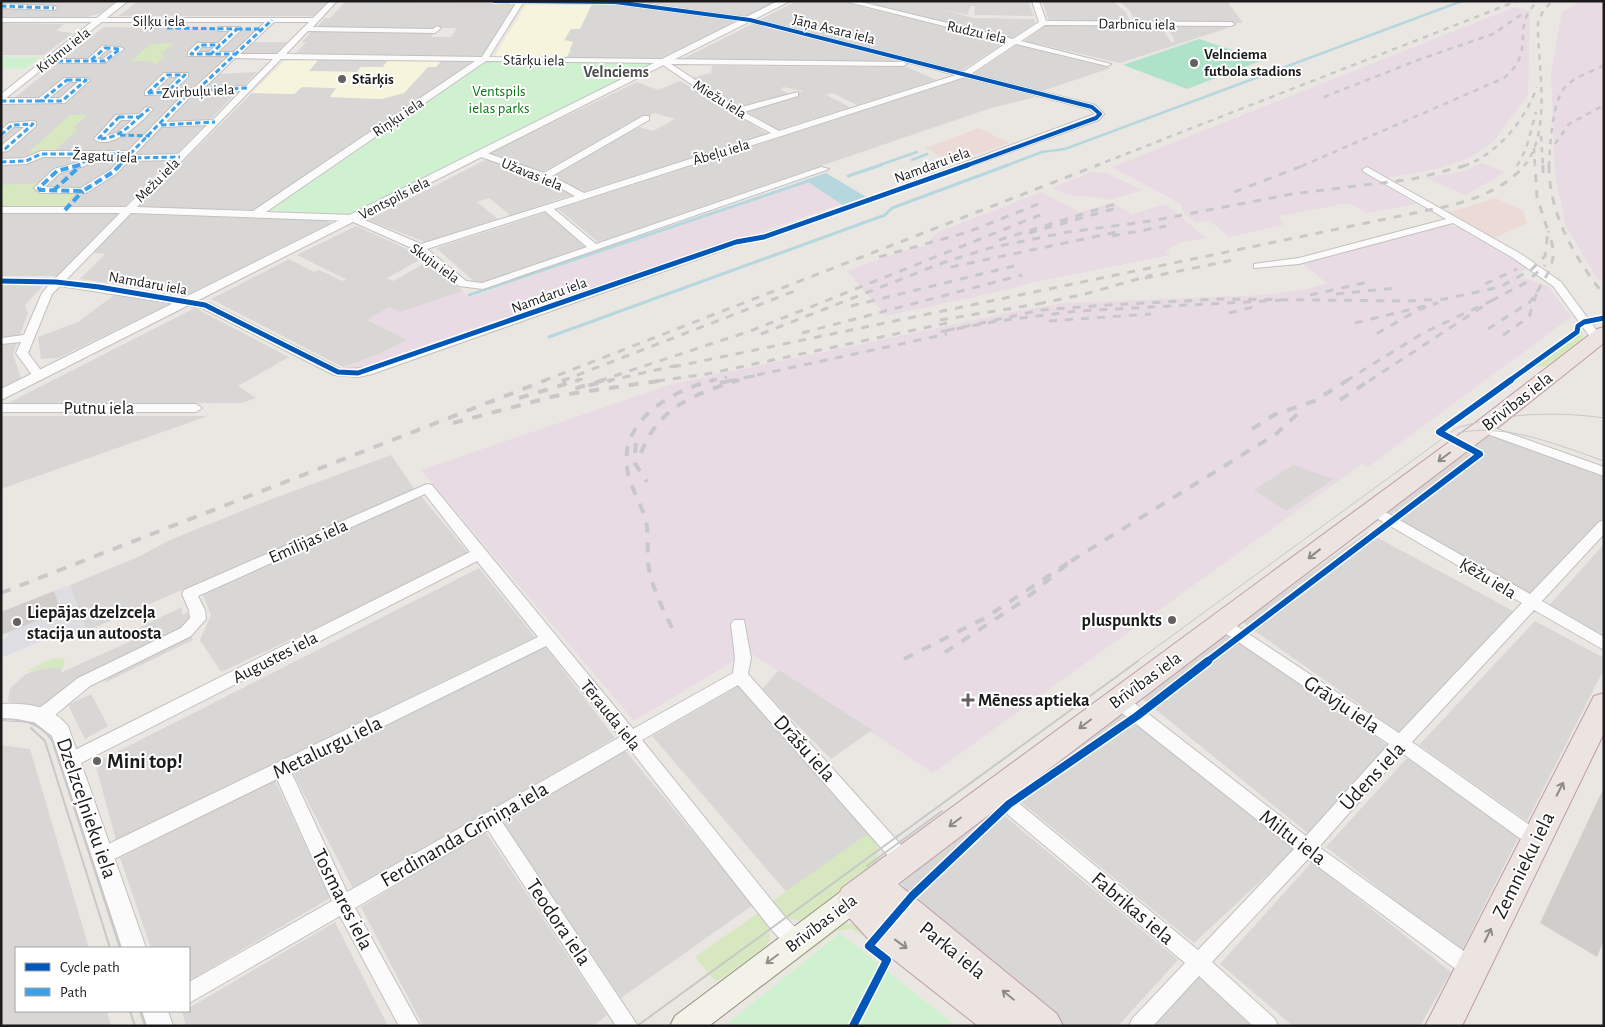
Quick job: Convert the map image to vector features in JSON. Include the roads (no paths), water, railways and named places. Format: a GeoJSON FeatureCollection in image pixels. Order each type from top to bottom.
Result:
{"type":"FeatureCollection","features":[{"type":"Feature","properties":{"kind":"highway","name":"Brīvības iela"},"geometry":{"type":"LineString","coordinates":[[853,899],[1483,428],[1601,343]]}},
{"type":"Feature","properties":{"kind":"highway","name":"Zemnieku iela"},"geometry":{"type":"LineString","coordinates":[[1443,1026],[1604,704]]}},
{"type":"Feature","properties":{"kind":"highway"},"geometry":{"type":"LineString","coordinates":[[853,899],[891,897],[904,860]]}},
{"type":"Feature","properties":{"kind":"highway","name":"Parka iela"},"geometry":{"type":"LineString","coordinates":[[891,897],[1046,1026]]}},
{"type":"Feature","properties":{"kind":"highway","name":"Parka iela"},"geometry":{"type":"LineString","coordinates":[[853,899],[882,930],[1006,1026]]}},
{"type":"Feature","properties":{"kind":"main road","name":"Brīvības iela"},"geometry":{"type":"LineString","coordinates":[[685,1026],[853,899]]}},
{"type":"Feature","properties":{"kind":"street","name":"Krūmu iela"},"geometry":{"type":"LineString","coordinates":[[1,100],[124,1]]}},
{"type":"Feature","properties":{"kind":"street","name":"Mežu iela"},"geometry":{"type":"LineString","coordinates":[[39,376],[22,353],[42,302],[56,282],[334,1]]}},
{"type":"Feature","properties":{"kind":"street","name":"Jāņa Asara iela"},"geometry":{"type":"LineString","coordinates":[[494,1],[616,2],[750,20],[1092,107],[1100,114]]}},
{"type":"Feature","properties":{"kind":"street","name":"Riņķu iela"},"geometry":{"type":"LineString","coordinates":[[256,214],[484,59],[521,1]]}},
{"type":"Feature","properties":{"kind":"street","name":"Ventspils iela"},"geometry":{"type":"LineString","coordinates":[[1,395],[786,1]]}},
{"type":"Feature","properties":{"kind":"street","name":"Rudzu iela"},"geometry":{"type":"LineString","coordinates":[[847,1],[1107,64]]}},
{"type":"Feature","properties":{"kind":"street"},"geometry":{"type":"LineString","coordinates":[[1035,1],[1043,23]]}},
{"type":"Feature","properties":{"kind":"street"},"geometry":{"type":"LineString","coordinates":[[36,21],[62,2]]}},
{"type":"Feature","properties":{"kind":"street"},"geometry":{"type":"LineString","coordinates":[[1,6],[54,8]]}},
{"type":"Feature","properties":{"kind":"street","name":"Siļķu iela"},"geometry":{"type":"LineString","coordinates":[[1,20],[316,20]]}},
{"type":"Feature","properties":{"kind":"street"},"geometry":{"type":"LineString","coordinates":[[65,210],[83,191],[113,172],[190,93],[197,90],[272,20]]}},
{"type":"Feature","properties":{"kind":"street","name":"Ābeļu iela"},"geometry":{"type":"LineString","coordinates":[[420,248],[581,195],[963,75],[1043,23]]}},
{"type":"Feature","properties":{"kind":"street","name":"Darbnīcu iela"},"geometry":{"type":"LineString","coordinates":[[1043,23],[1231,24]]}},
{"type":"Feature","properties":{"kind":"street"},"geometry":{"type":"LineString","coordinates":[[167,28],[263,29]]}},
{"type":"Feature","properties":{"kind":"street"},"geometry":{"type":"LineString","coordinates":[[307,29],[435,30],[437,28]]}},
{"type":"Feature","properties":{"kind":"street"},"geometry":{"type":"LineString","coordinates":[[211,54],[236,29]]}},
{"type":"Feature","properties":{"kind":"street","name":"Stārķu iela"},"geometry":{"type":"LineString","coordinates":[[220,45],[200,45],[191,54],[663,62],[925,64]]}},
{"type":"Feature","properties":{"kind":"street"},"geometry":{"type":"LineString","coordinates":[[49,61],[90,61]]}},
{"type":"Feature","properties":{"kind":"street","name":"Miežu iela"},"geometry":{"type":"LineString","coordinates":[[663,62],[737,111],[778,134]]}},
{"type":"Feature","properties":{"kind":"street","name":"Zvirbuļu iela"},"geometry":{"type":"LineString","coordinates":[[168,91],[185,75],[167,75],[148,93],[248,88]]}},
{"type":"Feature","properties":{"kind":"street"},"geometry":{"type":"LineString","coordinates":[[1,100],[41,101],[62,101],[86,80],[67,80],[41,101]]}},
{"type":"Feature","properties":{"kind":"street"},"geometry":{"type":"LineString","coordinates":[[737,111],[795,94]]}},
{"type":"Feature","properties":{"kind":"street"},"geometry":{"type":"LineString","coordinates":[[120,136],[138,117],[149,109]]}},
{"type":"Feature","properties":{"kind":"street","name":"Namdaru iela"},"geometry":{"type":"LineString","coordinates":[[1,281],[56,282],[205,305],[338,372],[363,372],[736,242],[764,236],[874,199],[1096,118],[1100,114]]}},
{"type":"Feature","properties":{"kind":"street"},"geometry":{"type":"LineString","coordinates":[[138,117],[119,117],[98,139],[113,139],[120,136],[150,136]]}},
{"type":"Feature","properties":{"kind":"street"},"geometry":{"type":"LineString","coordinates":[[544,176],[646,118]]}},
{"type":"Feature","properties":{"kind":"street"},"geometry":{"type":"LineString","coordinates":[[161,124],[214,122]]}},
{"type":"Feature","properties":{"kind":"street"},"geometry":{"type":"LineString","coordinates":[[1,134],[12,125],[33,124],[5,150],[1,150]]}},
{"type":"Feature","properties":{"kind":"street"},"geometry":{"type":"LineString","coordinates":[[53,191],[92,153]]}},
{"type":"Feature","properties":{"kind":"street","name":"Žagatu iela"},"geometry":{"type":"LineString","coordinates":[[1,162],[26,161],[41,154],[92,153],[180,157]]}},
{"type":"Feature","properties":{"kind":"street","name":"Užavas iela"},"geometry":{"type":"LineString","coordinates":[[481,154],[544,176],[581,195]]}},
{"type":"Feature","properties":{"kind":"street"},"geometry":{"type":"LineString","coordinates":[[82,164],[56,171],[39,188],[40,190],[53,191],[83,191]]}},
{"type":"Feature","properties":{"kind":"street","name":"Skuju iela"},"geometry":{"type":"LineString","coordinates":[[1,210],[128,210],[353,218],[420,248],[463,284],[475,286],[510,278],[824,169]]}},
{"type":"Feature","properties":{"kind":"street"},"geometry":{"type":"LineString","coordinates":[[1367,170],[1517,256],[1556,284],[1601,343]]}},
{"type":"Feature","properties":{"kind":"street"},"geometry":{"type":"LineString","coordinates":[[546,207],[595,248]]}},
{"type":"Feature","properties":{"kind":"street"},"geometry":{"type":"LineString","coordinates":[[1258,266],[1299,261],[1454,220]]}},
{"type":"Feature","properties":{"kind":"street"},"geometry":{"type":"LineString","coordinates":[[1,341],[28,338]]}},
{"type":"Feature","properties":{"kind":"street","name":"Putnu iela"},"geometry":{"type":"LineString","coordinates":[[1,408],[196,408]]}},
{"type":"Feature","properties":{"kind":"street"},"geometry":{"type":"LineString","coordinates":[[1483,428],[1604,472]]}},
{"type":"Feature","properties":{"kind":"street","name":"Tērauda iela"},"geometry":{"type":"LineString","coordinates":[[427,488],[778,923],[796,942]]}},
{"type":"Feature","properties":{"kind":"street","name":"Emīlijas iela"},"geometry":{"type":"LineString","coordinates":[[43,715],[91,678],[186,632],[198,618],[197,610],[189,594],[427,488]]}},
{"type":"Feature","properties":{"kind":"street","name":"Ķēžu iela"},"geometry":{"type":"LineString","coordinates":[[1373,510],[1531,604],[1604,644]]}},
{"type":"Feature","properties":{"kind":"street","name":"Ūdens iela"},"geometry":{"type":"LineString","coordinates":[[1139,1026],[1307,848],[1344,804],[1402,744],[1604,525]]}},
{"type":"Feature","properties":{"kind":"street","name":"Augustes iela"},"geometry":{"type":"LineString","coordinates":[[71,760],[479,554]]}},
{"type":"Feature","properties":{"kind":"street","name":"Grāvju iela"},"geometry":{"type":"LineString","coordinates":[[1221,623],[1402,744],[1535,839]]}},
{"type":"Feature","properties":{"kind":"street"},"geometry":{"type":"LineString","coordinates":[[739,624],[743,658],[740,676]]}},
{"type":"Feature","properties":{"kind":"street","name":"Metalurgu iela"},"geometry":{"type":"LineString","coordinates":[[104,855],[549,638]]}},
{"type":"Feature","properties":{"kind":"street","name":"Ferdinanda Grīniņa iela"},"geometry":{"type":"LineString","coordinates":[[190,992],[740,676]]}},
{"type":"Feature","properties":{"kind":"street","name":"Drāšu iela"},"geometry":{"type":"LineString","coordinates":[[740,676],[904,860]]}},
{"type":"Feature","properties":{"kind":"street","name":"Miltu iela"},"geometry":{"type":"LineString","coordinates":[[1118,700],[1307,848],[1472,969]]}},
{"type":"Feature","properties":{"kind":"street"},"geometry":{"type":"LineString","coordinates":[[1,712],[43,715]]}},
{"type":"Feature","properties":{"kind":"street","name":"Dzelzceļnieku iela"},"geometry":{"type":"LineString","coordinates":[[43,715],[54,722],[61,732],[134,947]]}},
{"type":"Feature","properties":{"kind":"street","name":"Tosmares iela"},"geometry":{"type":"LineString","coordinates":[[281,770],[343,904],[410,1026]]}},
{"type":"Feature","properties":{"kind":"street","name":"Fabrikas iela"},"geometry":{"type":"LineString","coordinates":[[994,793],[1198,962],[1268,1026]]}},
{"type":"Feature","properties":{"kind":"street","name":"Teodora iela"},"geometry":{"type":"LineString","coordinates":[[490,819],[628,1026]]}},
{"type":"Feature","properties":{"kind":"water"},"geometry":{"type":"Polygon","coordinates":[[[826,173],[868,198],[844,206],[805,180],[826,173]]]}},
{"type":"Feature","properties":{"kind":"waterway"},"geometry":{"type":"LineString","coordinates":[[1005,166],[1042,152],[1065,149],[1462,1]]}},
{"type":"Feature","properties":{"kind":"waterway"},"geometry":{"type":"LineString","coordinates":[[877,166],[917,152]]}},
{"type":"Feature","properties":{"kind":"waterway"},"geometry":{"type":"LineString","coordinates":[[912,160],[927,154]]}},
{"type":"Feature","properties":{"kind":"waterway"},"geometry":{"type":"LineString","coordinates":[[848,176],[881,165]]}},
{"type":"Feature","properties":{"kind":"waterway"},"geometry":{"type":"LineString","coordinates":[[549,337],[885,215],[892,208],[1008,165]]}},
{"type":"Feature","properties":{"kind":"waterway"},"geometry":{"type":"LineString","coordinates":[[469,295],[808,181]]}},
{"type":"Feature","properties":{"kind":"tram line"},"geometry":{"type":"LineString","coordinates":[[1136,662],[1457,428],[1511,416],[1567,414],[1604,418]]}},
{"type":"Feature","properties":{"kind":"tram line"},"geometry":{"type":"LineString","coordinates":[[1458,433],[1476,430],[1513,433],[1532,437],[1604,461]]}},
{"type":"Feature","properties":{"kind":"tram line"},"geometry":{"type":"LineString","coordinates":[[637,1026],[1138,661]]}},
{"type":"Feature","properties":{"kind":"tram line"},"geometry":{"type":"LineString","coordinates":[[1,719],[23,721],[36,725],[52,740],[120,947]]}},
{"type":"Feature","properties":{"kind":"tram line"},"geometry":{"type":"LineString","coordinates":[[31,728],[45,741],[110,947]]}},
{"type":"Feature","properties":{"kind":"tram line"},"geometry":{"type":"LineString","coordinates":[[867,866],[942,811]]}},
{"type":"Feature","properties":{"kind":"tram line"},"geometry":{"type":"LineString","coordinates":[[130,1012],[135,1026]]}},
{"type":"Feature","properties":{"kind":"tram line"},"geometry":{"type":"LineString","coordinates":[[140,1012],[145,1026]]}},
{"type":"Feature","properties":{"kind":"railway"},"geometry":{"type":"LineString","coordinates":[[1095,166],[1517,1]]}},
{"type":"Feature","properties":{"kind":"railway"},"geometry":{"type":"LineString","coordinates":[[1302,166],[1504,78],[1520,57],[1525,21],[1529,11],[1538,1]]}},
{"type":"Feature","properties":{"kind":"railway"},"geometry":{"type":"LineString","coordinates":[[1534,149],[1541,116],[1542,97],[1538,23],[1543,11],[1552,1]]}},
{"type":"Feature","properties":{"kind":"railway"},"geometry":{"type":"LineString","coordinates":[[1324,97],[1418,60],[1493,34],[1525,12]]}},
{"type":"Feature","properties":{"kind":"railway"},"geometry":{"type":"LineString","coordinates":[[1549,165],[1553,124],[1561,93],[1574,79],[1604,65]]}},
{"type":"Feature","properties":{"kind":"railway"},"geometry":{"type":"LineString","coordinates":[[1464,166],[1488,153],[1509,134],[1525,112],[1537,87]]}},
{"type":"Feature","properties":{"kind":"railway"},"geometry":{"type":"LineString","coordinates":[[1555,144],[1569,124],[1604,105]]}},
{"type":"Feature","properties":{"kind":"railway"},"geometry":{"type":"LineString","coordinates":[[1517,166],[1526,149],[1536,112]]}},
{"type":"Feature","properties":{"kind":"railway"},"geometry":{"type":"LineString","coordinates":[[1541,136],[1543,166]]}},
{"type":"Feature","properties":{"kind":"railway"},"geometry":{"type":"LineString","coordinates":[[1524,166],[1534,149]]}},
{"type":"Feature","properties":{"kind":"railway"},"geometry":{"type":"LineString","coordinates":[[1534,149],[1535,166]]}},
{"type":"Feature","properties":{"kind":"railway"},"geometry":{"type":"LineString","coordinates":[[543,381],[1098,165]]}},
{"type":"Feature","properties":{"kind":"railway"},"geometry":{"type":"LineString","coordinates":[[1234,192],[1305,165]]}},
{"type":"Feature","properties":{"kind":"railway"},"geometry":{"type":"LineString","coordinates":[[761,334],[945,262],[990,248],[1068,232],[1151,221],[1292,194],[1413,179],[1468,165]]}},
{"type":"Feature","properties":{"kind":"railway"},"geometry":{"type":"LineString","coordinates":[[673,367],[1453,205],[1492,190],[1518,173],[1525,165]]}},
{"type":"Feature","properties":{"kind":"railway"},"geometry":{"type":"LineString","coordinates":[[1535,165],[1537,197],[1548,231]]}},
{"type":"Feature","properties":{"kind":"railway"},"geometry":{"type":"LineString","coordinates":[[1549,165],[1553,201],[1558,218],[1573,250],[1604,295]]}},
{"type":"Feature","properties":{"kind":"railway"},"geometry":{"type":"LineString","coordinates":[[1543,166],[1543,173]]}},
{"type":"Feature","properties":{"kind":"railway"},"geometry":{"type":"LineString","coordinates":[[879,257],[968,232],[1041,203]]}},
{"type":"Feature","properties":{"kind":"railway"},"geometry":{"type":"LineString","coordinates":[[999,240],[1115,204]]}},
{"type":"Feature","properties":{"kind":"railway"},"geometry":{"type":"LineString","coordinates":[[1029,233],[1120,207]]}},
{"type":"Feature","properties":{"kind":"railway"},"geometry":{"type":"LineString","coordinates":[[599,381],[753,330],[1040,215]]}},
{"type":"Feature","properties":{"kind":"railway"},"geometry":{"type":"LineString","coordinates":[[1112,236],[1166,226]]}},
{"type":"Feature","properties":{"kind":"railway"},"geometry":{"type":"LineString","coordinates":[[1283,300],[1077,311],[997,321],[940,332],[1041,310],[1108,305],[1220,299],[1408,301],[1445,299],[1500,287],[1532,269],[1545,256],[1548,231]]}},
{"type":"Feature","properties":{"kind":"railway"},"geometry":{"type":"LineString","coordinates":[[1537,292],[1552,263],[1553,249],[1548,231]]}},
{"type":"Feature","properties":{"kind":"railway"},"geometry":{"type":"LineString","coordinates":[[951,267],[1117,232]]}},
{"type":"Feature","properties":{"kind":"railway"},"geometry":{"type":"LineString","coordinates":[[1145,278],[1238,259]]}},
{"type":"Feature","properties":{"kind":"railway"},"geometry":{"type":"LineString","coordinates":[[851,306],[1022,264]]}},
{"type":"Feature","properties":{"kind":"railway"},"geometry":{"type":"LineString","coordinates":[[1491,301],[1527,282],[1545,265]]}},
{"type":"Feature","properties":{"kind":"railway"},"geometry":{"type":"LineString","coordinates":[[1485,284],[1517,269]]}},
{"type":"Feature","properties":{"kind":"railway"},"geometry":{"type":"LineString","coordinates":[[802,333],[1022,275]]}},
{"type":"Feature","properties":{"kind":"railway"},"geometry":{"type":"LineString","coordinates":[[940,320],[1038,304],[1085,294],[1152,275]]}},
{"type":"Feature","properties":{"kind":"railway"},"geometry":{"type":"LineString","coordinates":[[1310,295],[1372,281]]}},
{"type":"Feature","properties":{"kind":"railway"},"geometry":{"type":"LineString","coordinates":[[1336,294],[1396,288]]}},
{"type":"Feature","properties":{"kind":"railway"},"geometry":{"type":"LineString","coordinates":[[565,380],[562,381],[800,289]]}},
{"type":"Feature","properties":{"kind":"railway"},"geometry":{"type":"LineString","coordinates":[[1488,329],[1530,302],[1537,292]]}},
{"type":"Feature","properties":{"kind":"railway"},"geometry":{"type":"LineString","coordinates":[[1502,336],[1529,317],[1537,292]]}},
{"type":"Feature","properties":{"kind":"railway"},"geometry":{"type":"LineString","coordinates":[[1346,381],[1423,333],[1491,301]]}},
{"type":"Feature","properties":{"kind":"railway"},"geometry":{"type":"LineString","coordinates":[[1369,381],[1491,301]]}},
{"type":"Feature","properties":{"kind":"railway"},"geometry":{"type":"LineString","coordinates":[[1355,323],[1437,303],[1418,310],[1376,334]]}},
{"type":"Feature","properties":{"kind":"railway"},"geometry":{"type":"LineString","coordinates":[[1229,313],[1253,307]]}},
{"type":"Feature","properties":{"kind":"railway"},"geometry":{"type":"LineString","coordinates":[[1049,321],[1151,314]]}},
{"type":"Feature","properties":{"kind":"railway"},"geometry":{"type":"LineString","coordinates":[[657,381],[707,374],[947,323]]}},
{"type":"Feature","properties":{"kind":"railway"},"geometry":{"type":"LineString","coordinates":[[757,375],[947,334]]}},
{"type":"Feature","properties":{"kind":"railway"},"geometry":{"type":"LineString","coordinates":[[607,381],[678,365]]}},
{"type":"Feature","properties":{"kind":"railway"},"geometry":{"type":"LineString","coordinates":[[728,381],[757,375]]}},
{"type":"Feature","properties":{"kind":"railway"},"geometry":{"type":"LineString","coordinates":[[735,381],[757,375]]}},
{"type":"Feature","properties":{"kind":"railway"},"geometry":{"type":"LineString","coordinates":[[709,381],[727,377]]}},
{"type":"Feature","properties":{"kind":"railway"},"geometry":{"type":"LineString","coordinates":[[575,381],[586,378]]}},
{"type":"Feature","properties":{"kind":"railway"},"geometry":{"type":"LineString","coordinates":[[1,593],[546,380]]}},
{"type":"Feature","properties":{"kind":"railway"},"geometry":{"type":"LineString","coordinates":[[519,398],[579,380]]}},
{"type":"Feature","properties":{"kind":"railway"},"geometry":{"type":"LineString","coordinates":[[604,380],[577,388],[612,380]]}},
{"type":"Feature","properties":{"kind":"railway"},"geometry":{"type":"LineString","coordinates":[[453,423],[555,396],[665,380]]}},
{"type":"Feature","properties":{"kind":"railway"},"geometry":{"type":"LineString","coordinates":[[672,628],[657,596],[649,572],[646,521],[628,474],[627,450],[632,434],[653,409],[683,391],[714,380]]}},
{"type":"Feature","properties":{"kind":"railway"},"geometry":{"type":"LineString","coordinates":[[720,383],[734,380]]}},
{"type":"Feature","properties":{"kind":"railway"},"geometry":{"type":"LineString","coordinates":[[641,453],[658,424],[680,404],[693,397],[739,380]]}},
{"type":"Feature","properties":{"kind":"railway"},"geometry":{"type":"LineString","coordinates":[[1252,429],[1274,415],[1314,401],[1348,380]]}},
{"type":"Feature","properties":{"kind":"railway"},"geometry":{"type":"LineString","coordinates":[[1340,400],[1370,380]]}},
{"type":"Feature","properties":{"kind":"railway"},"geometry":{"type":"LineString","coordinates":[[1071,561],[1276,434],[1304,408]]}},
{"type":"Feature","properties":{"kind":"railway"},"geometry":{"type":"LineString","coordinates":[[636,443],[634,462],[647,482]]}},
{"type":"Feature","properties":{"kind":"railway"},"geometry":{"type":"LineString","coordinates":[[904,659],[985,618],[1071,561]]}},
{"type":"Feature","properties":{"kind":"railway"},"geometry":{"type":"LineString","coordinates":[[944,653],[1023,601],[1071,561]]}},
{"type":"Feature","properties":{"kind":"place","name":"Velnciema futbola stadions"},"geometry":{"type":"Point","coordinates":[1194,63]}},
{"type":"Feature","properties":{"kind":"place","name":"Stārķis"},"geometry":{"type":"Point","coordinates":[342,79]}},
{"type":"Feature","properties":{"kind":"place","name":"pluspunkts"},"geometry":{"type":"Point","coordinates":[1172,620]}},
{"type":"Feature","properties":{"kind":"place","name":"Liepājas dzelzceļa stacija un autoosta"},"geometry":{"type":"Point","coordinates":[17,622]}},
{"type":"Feature","properties":{"kind":"place","name":"Mēness aptieka"},"geometry":{"type":"Point","coordinates":[968,700]}},
{"type":"Feature","properties":{"kind":"place","name":"Mini top!"},"geometry":{"type":"Point","coordinates":[97,761]}},
{"type":"Feature","properties":{"kind":"district","name":"Velnciems"},"geometry":{"type":"Point","coordinates":[616,71]}},
{"type":"Feature","properties":{"kind":"park label","name":"Ventspils ielas parks"},"geometry":{"type":"Point","coordinates":[499,100]}}]}
